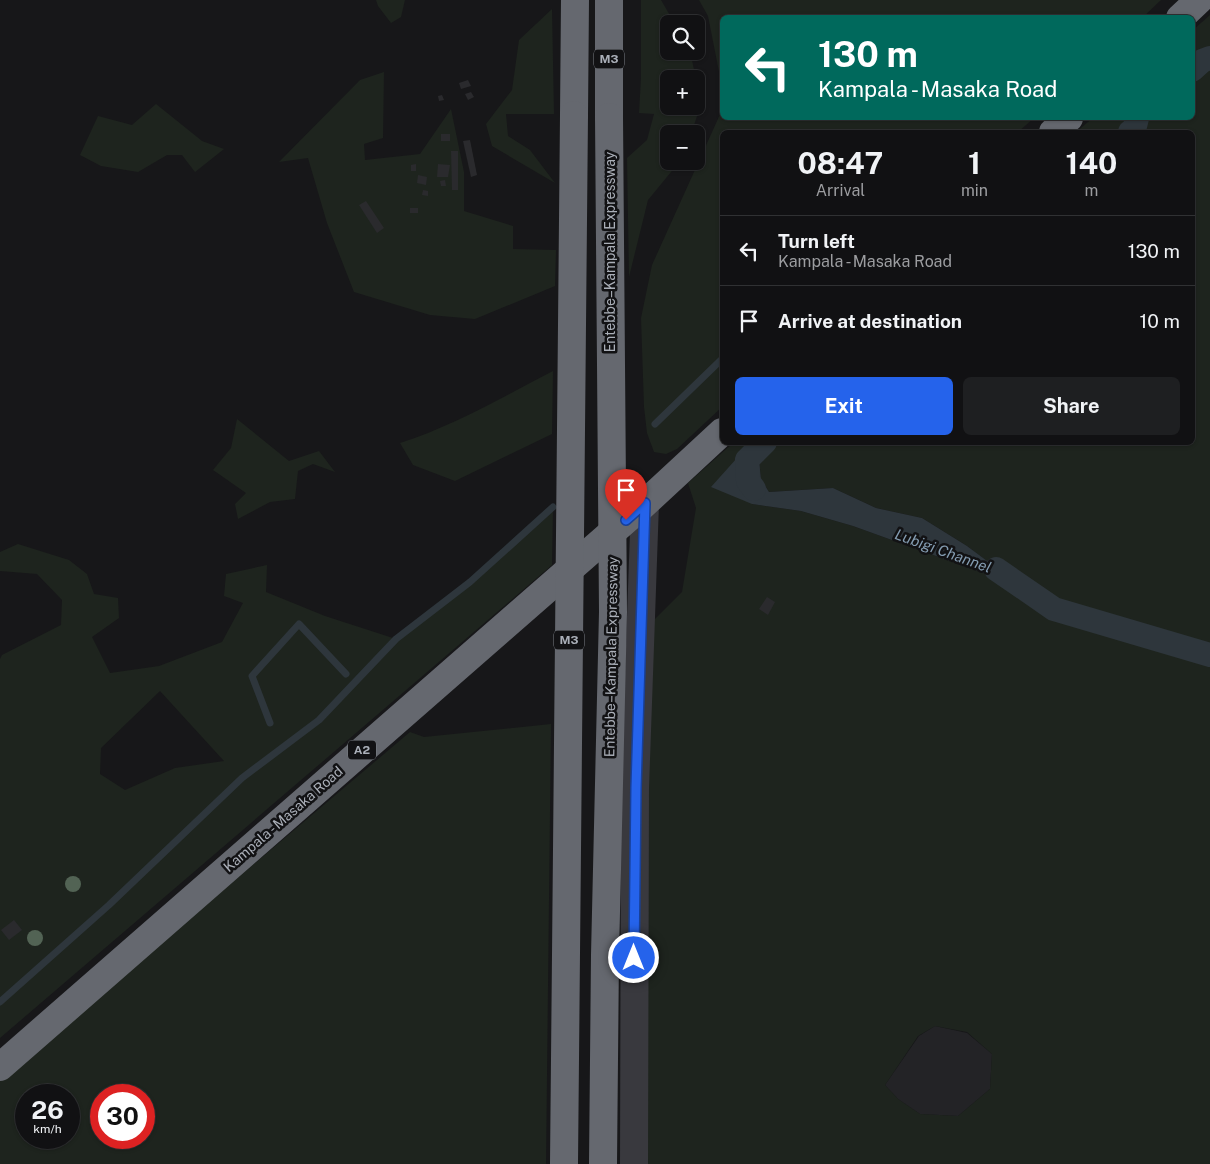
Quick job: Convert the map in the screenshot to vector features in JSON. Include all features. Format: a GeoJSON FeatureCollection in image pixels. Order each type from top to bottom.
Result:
{"type":"FeatureCollection","features":[{"type":"Feature","properties":{"kind":"highway","name":"M3"},"geometry":{"type":"LineString","coordinates":[[564,1164],[575,0]]}},
{"type":"Feature","properties":{"kind":"highway","name":"Entebbe–Kampala Expressway"},"geometry":{"type":"LineString","coordinates":[[603,1164],[613,612],[609,0]]}},
{"type":"Feature","properties":{"kind":"highway"},"geometry":{"type":"LineString","coordinates":[[1183,15],[1199,0]]}},
{"type":"Feature","properties":{"kind":"highway"},"geometry":{"type":"LineString","coordinates":[[1055,130],[1067,120]]}},
{"type":"Feature","properties":{"kind":"highway","name":"Kampala - Masaka Road"},"geometry":{"type":"LineString","coordinates":[[0,1067],[645,503],[720,434]]}},
{"type":"Feature","properties":{"kind":"street"},"geometry":{"type":"LineString","coordinates":[[634,1164],[636,788],[645,503]]}},
{"type":"Feature","properties":{"kind":"shaded area"},"geometry":{"type":"Polygon","coordinates":[[[376,0],[405,0],[401,17],[391,23],[378,6],[376,0]]]}},
{"type":"Feature","properties":{"kind":"shaded area"},"geometry":{"type":"Polygon","coordinates":[[[641,0],[661,0],[670,15],[660,15],[660,60],[692,60],[694,70],[660,70],[660,115],[697,116],[694,125],[660,125],[660,170],[673,170],[648,200],[629,277],[627,158],[647,140],[654,114],[639,113],[641,0]]]}},
{"type":"Feature","properties":{"kind":"shaded area"},"geometry":{"type":"Polygon","coordinates":[[[699,0],[1161,0],[1145,15],[720,15],[720,77],[708,16],[699,0]]]}},
{"type":"Feature","properties":{"kind":"shaded area"},"geometry":{"type":"Polygon","coordinates":[[[552,9],[554,114],[506,114],[508,136],[530,150],[555,183],[492,146],[486,124],[512,90],[519,40],[552,9]]]}},
{"type":"Feature","properties":{"kind":"shaded area"},"geometry":{"type":"Polygon","coordinates":[[[1210,15],[1210,1164],[646,1164],[645,917],[652,622],[682,592],[696,508],[688,483],[731,445],[1195,445],[1195,130],[1078,130],[1091,120],[1195,120],[1195,28],[1210,15]],[[759,460],[752,504],[801,511],[853,526],[1020,586],[967,546],[922,518],[876,508],[833,488],[769,492],[761,479],[759,460]],[[935,1026],[918,1036],[885,1085],[898,1099],[920,1114],[958,1116],[990,1089],[992,1054],[967,1032],[935,1026]]]}},
{"type":"Feature","properties":{"kind":"shaded area"},"geometry":{"type":"Polygon","coordinates":[[[384,72],[383,138],[364,144],[365,160],[420,154],[451,109],[464,172],[464,211],[513,226],[513,249],[556,250],[555,286],[475,319],[430,315],[354,292],[327,223],[308,158],[279,162],[360,80],[384,72]]]}},
{"type":"Feature","properties":{"kind":"shaded area"},"geometry":{"type":"Polygon","coordinates":[[[156,104],[202,141],[224,149],[195,172],[182,155],[167,155],[138,172],[101,166],[80,155],[98,116],[132,125],[156,104]]]}},
{"type":"Feature","properties":{"kind":"shaded area"},"geometry":{"type":"Polygon","coordinates":[[[720,114],[720,120],[1032,120],[1020,130],[720,130],[720,409],[677,449],[666,454],[654,452],[647,433],[644,407],[641,318],[652,265],[695,170],[705,170],[705,148],[720,114]]]}},
{"type":"Feature","properties":{"kind":"shaded area"},"geometry":{"type":"Polygon","coordinates":[[[553,371],[552,434],[455,481],[413,465],[400,443],[459,420],[553,371]]]}},
{"type":"Feature","properties":{"kind":"shaded area"},"geometry":{"type":"Polygon","coordinates":[[[237,419],[289,461],[319,451],[335,472],[313,464],[298,471],[295,499],[270,502],[238,519],[235,504],[246,493],[213,470],[231,448],[237,419]]]}},
{"type":"Feature","properties":{"kind":"shaded area"},"geometry":{"type":"Polygon","coordinates":[[[553,507],[552,565],[0,1038],[0,659],[2,655],[61,625],[62,600],[37,574],[0,571],[0,552],[18,544],[69,560],[87,574],[94,594],[118,598],[119,618],[92,637],[110,673],[159,666],[222,642],[243,603],[224,596],[226,574],[267,565],[266,592],[325,616],[396,639],[470,582],[553,507]],[[160,691],[101,748],[100,774],[125,790],[175,768],[224,761],[160,691]]]}},
{"type":"Feature","properties":{"kind":"shaded area"},"geometry":{"type":"Polygon","coordinates":[[[551,724],[546,1164],[0,1164],[0,1079],[410,732],[424,737],[551,724]]]}},
{"type":"Feature","properties":{"kind":"shaded area"},"geometry":{"type":"Polygon","coordinates":[[[935,1026],[967,1033],[992,1054],[990,1089],[958,1116],[920,1114],[898,1099],[885,1085],[919,1036],[935,1026]]]}},
{"type":"Feature","properties":{"kind":"water"},"geometry":{"type":"Polygon","coordinates":[[[737,458],[759,460],[761,479],[769,492],[833,488],[876,508],[922,518],[967,546],[1022,587],[853,526],[801,511],[752,504],[711,487],[737,458]]]}},
{"type":"Feature","properties":{"kind":"building"},"geometry":{"type":"Polygon","coordinates":[[[468,80],[471,86],[461,89],[459,83],[468,80]]]}},
{"type":"Feature","properties":{"kind":"building"},"geometry":{"type":"Polygon","coordinates":[[[471,92],[474,97],[468,100],[465,94],[471,92]]]}},
{"type":"Feature","properties":{"kind":"building"},"geometry":{"type":"Polygon","coordinates":[[[442,95],[444,100],[439,101],[438,96],[442,95]]]}},
{"type":"Feature","properties":{"kind":"building"},"geometry":{"type":"Polygon","coordinates":[[[441,134],[450,134],[450,141],[441,141],[441,134]]]}},
{"type":"Feature","properties":{"kind":"building"},"geometry":{"type":"Polygon","coordinates":[[[470,140],[477,175],[471,177],[463,141],[470,140]]]}},
{"type":"Feature","properties":{"kind":"building"},"geometry":{"type":"Polygon","coordinates":[[[451,151],[458,151],[458,190],[452,190],[451,151]]]}},
{"type":"Feature","properties":{"kind":"building"},"geometry":{"type":"Polygon","coordinates":[[[416,164],[416,171],[411,171],[411,165],[416,164]]]}},
{"type":"Feature","properties":{"kind":"building"},"geometry":{"type":"Polygon","coordinates":[[[438,164],[450,165],[448,177],[437,177],[438,164]]]}},
{"type":"Feature","properties":{"kind":"building"},"geometry":{"type":"Polygon","coordinates":[[[418,175],[427,177],[426,185],[417,183],[418,175]]]}},
{"type":"Feature","properties":{"kind":"building"},"geometry":{"type":"Polygon","coordinates":[[[445,180],[446,186],[441,186],[440,181],[445,180]]]}},
{"type":"Feature","properties":{"kind":"building"},"geometry":{"type":"Polygon","coordinates":[[[423,190],[428,191],[428,196],[422,195],[423,190]]]}},
{"type":"Feature","properties":{"kind":"building"},"geometry":{"type":"Polygon","coordinates":[[[366,201],[384,228],[377,233],[359,205],[366,201]]]}},
{"type":"Feature","properties":{"kind":"building"},"geometry":{"type":"Polygon","coordinates":[[[410,208],[418,208],[418,213],[410,213],[410,208]]]}},
{"type":"Feature","properties":{"kind":"building"},"geometry":{"type":"Polygon","coordinates":[[[767,597],[775,602],[768,615],[759,609],[767,597]]]}},
{"type":"Feature","properties":{"kind":"building"},"geometry":{"type":"Polygon","coordinates":[[[14,920],[22,930],[9,940],[1,930],[14,920]]]}},
{"type":"Feature","properties":{"kind":"waterway","name":"Lubigi Channel"},"geometry":{"type":"LineString","coordinates":[[1195,67],[1202,61],[1210,58]]}},
{"type":"Feature","properties":{"kind":"waterway","name":"Lubigi Channel"},"geometry":{"type":"LineString","coordinates":[[1134,130],[1136,120]]}},
{"type":"Feature","properties":{"kind":"waterway"},"geometry":{"type":"LineString","coordinates":[[655,424],[720,361]]}},
{"type":"Feature","properties":{"kind":"waterway","name":"Lubigi Channel"},"geometry":{"type":"LineString","coordinates":[[754,489],[748,481],[747,460],[762,445]]}},
{"type":"Feature","properties":{"kind":"waterway"},"geometry":{"type":"LineString","coordinates":[[0,1002],[109,905],[242,778],[319,720],[396,639],[470,582],[553,507]]}},
{"type":"Feature","properties":{"kind":"waterway","name":"Lubigi Channel"},"geometry":{"type":"LineString","coordinates":[[996,569],[1054,609],[1210,655]]}},
{"type":"Feature","properties":{"kind":"waterway"},"geometry":{"type":"LineString","coordinates":[[270,723],[252,676],[299,624],[346,674]]}},
{"type":"Feature","properties":{"kind":"route"},"geometry":{"type":"LineString","coordinates":[[626,520],[645,503],[636,788],[634,958]]}}]}
